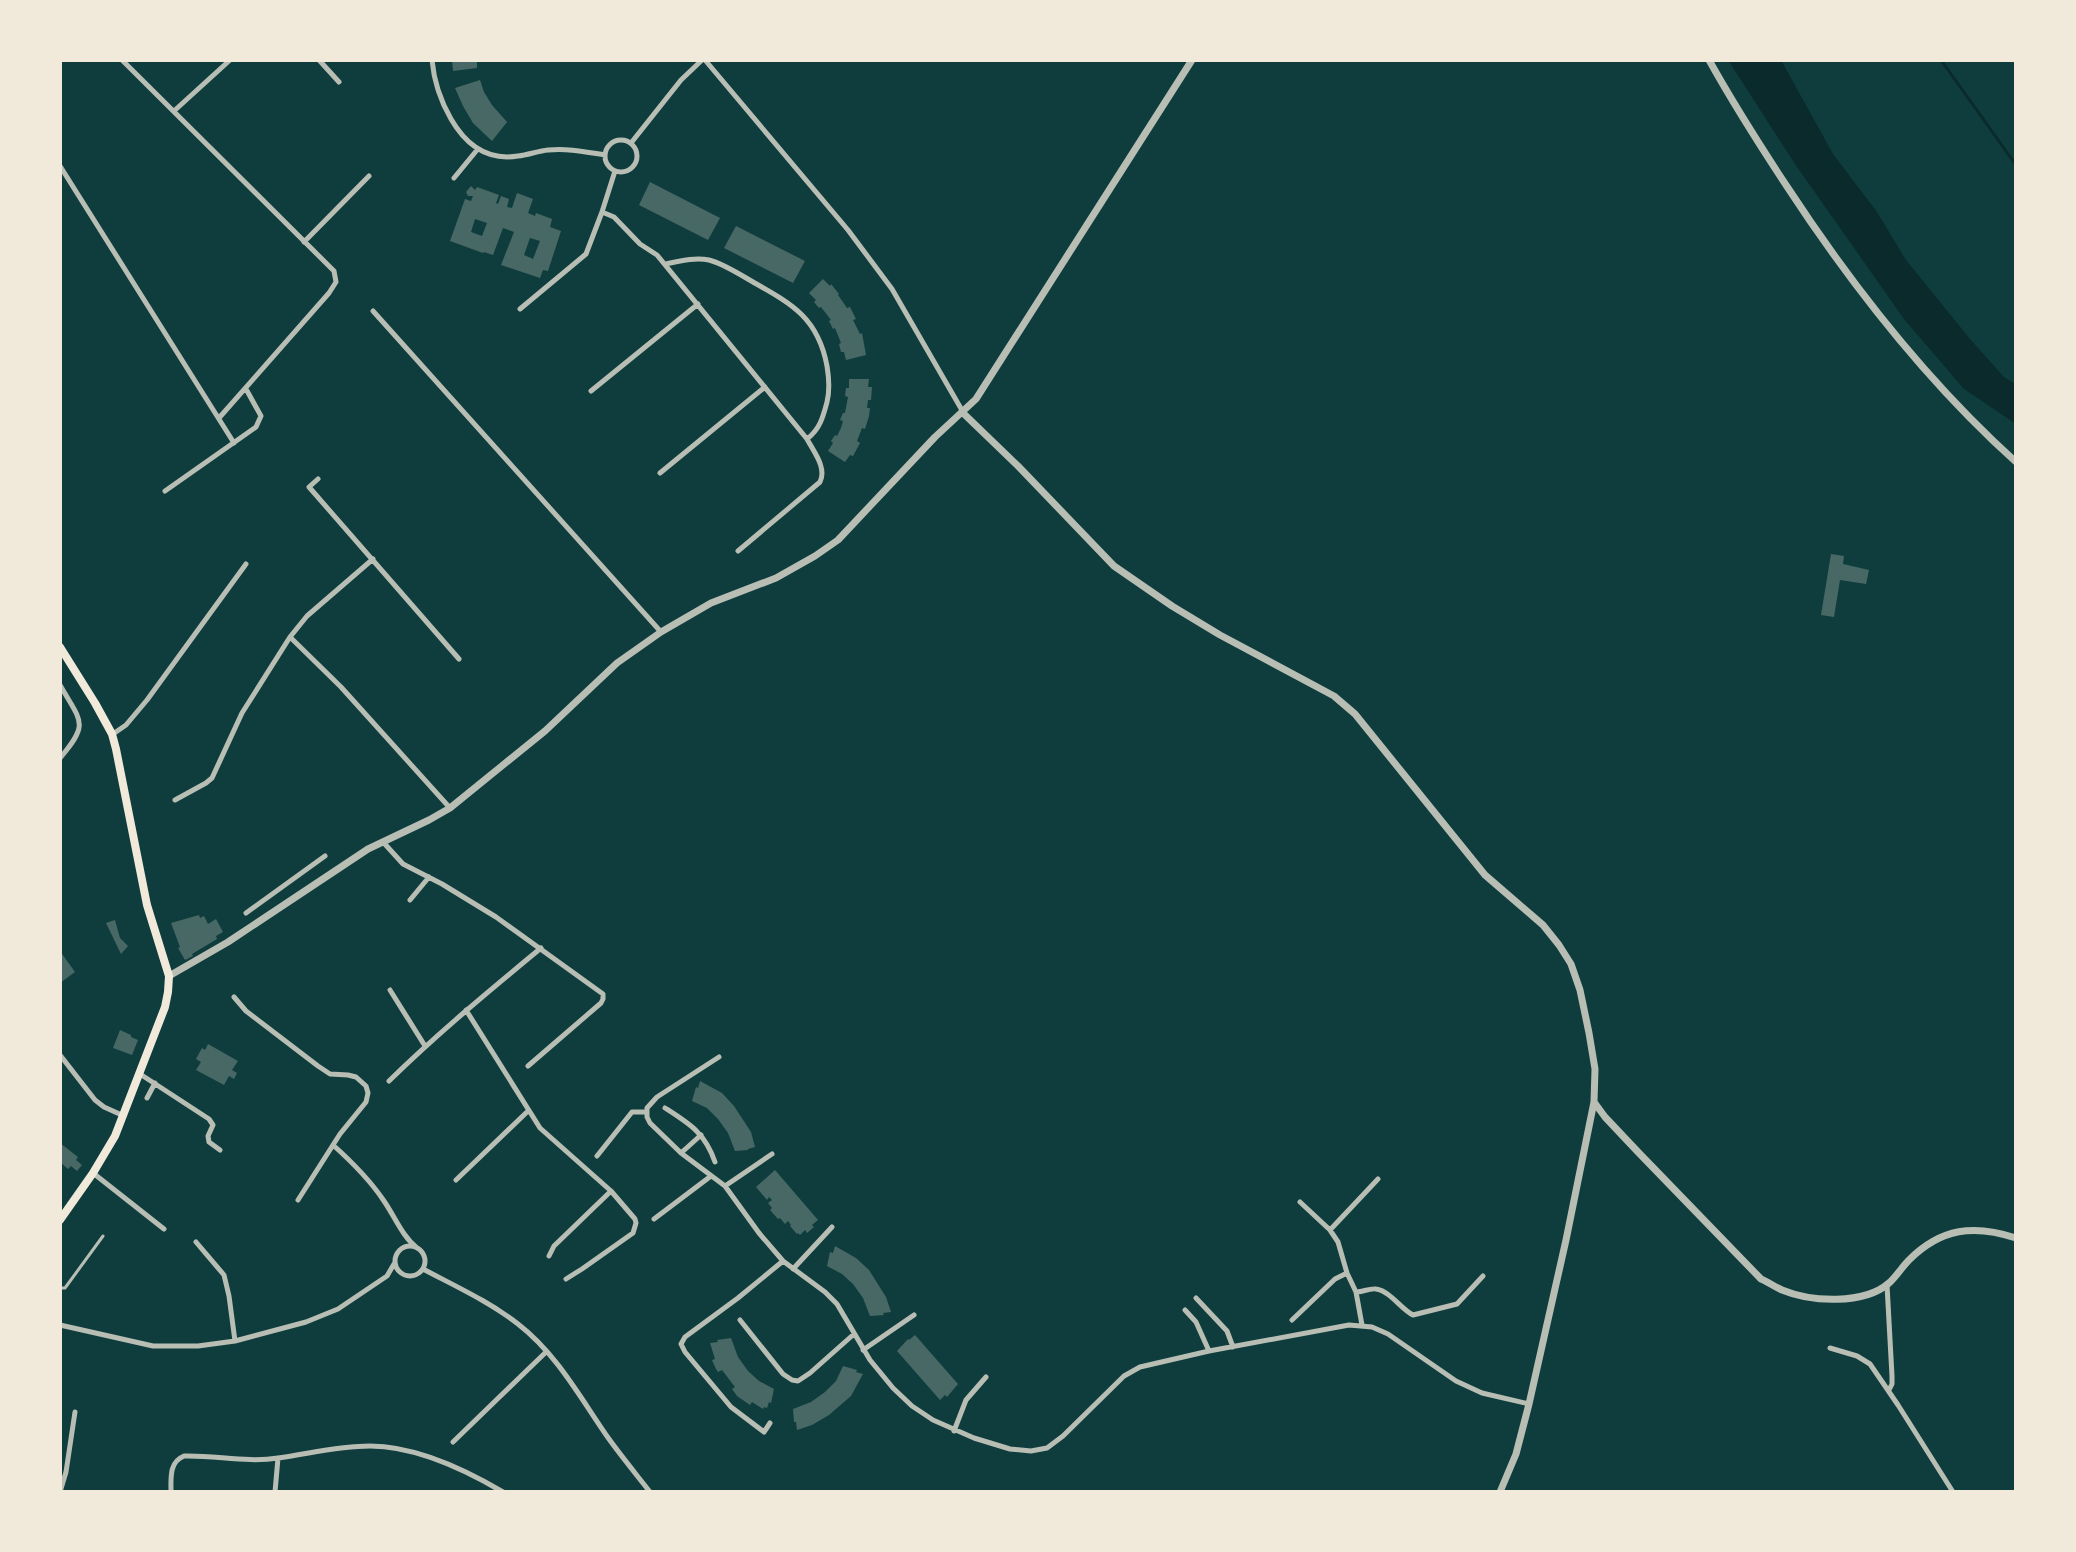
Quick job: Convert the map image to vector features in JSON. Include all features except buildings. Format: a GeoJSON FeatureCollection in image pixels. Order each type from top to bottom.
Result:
{"type":"FeatureCollection","features":[{"type":"Feature","properties":{"kind":"main road"},"geometry":{"type":"LineString","coordinates":[[60,647],[112,734],[147,905],[169,976],[165,1007],[124,1116],[108,1149],[60,1220]]}},
{"type":"Feature","properties":{"kind":"street"},"geometry":{"type":"LineString","coordinates":[[122,60],[334,271],[336,282],[329,293],[219,418]]}},
{"type":"Feature","properties":{"kind":"street"},"geometry":{"type":"LineString","coordinates":[[174,111],[230,60]]}},
{"type":"Feature","properties":{"kind":"street"},"geometry":{"type":"LineString","coordinates":[[319,60],[339,82]]}},
{"type":"Feature","properties":{"kind":"street"},"geometry":{"type":"LineString","coordinates":[[432,60],[443,106],[458,132],[477,150],[492,156],[508,157],[569,149],[605,155]]}},
{"type":"Feature","properties":{"kind":"street"},"geometry":{"type":"LineString","coordinates":[[631,143],[681,80],[704,60],[848,230],[892,289],[963,413],[1114,566],[1220,635],[1334,696],[1355,714],[1485,875],[1543,925],[1559,945],[1571,964],[1580,990],[1595,1069],[1594,1102],[1529,1404],[1516,1454],[1500,1492]]}},
{"type":"Feature","properties":{"kind":"street"},"geometry":{"type":"LineString","coordinates":[[169,976],[228,942],[344,864],[450,808],[545,731],[617,663],[661,632],[711,603],[776,578],[838,540],[935,437],[976,399],[1192,60]]}},
{"type":"Feature","properties":{"kind":"street"},"geometry":{"type":"LineString","coordinates":[[1709,60],[1788,189],[1867,301],[1935,380],[2016,462]]}},
{"type":"Feature","properties":{"kind":"street"},"geometry":{"type":"LineString","coordinates":[[622,140],[631,143],[636,150],[636,162],[627,171],[615,171],[606,162],[605,155],[610,144],[622,140]]}},
{"type":"Feature","properties":{"kind":"street"},"geometry":{"type":"LineString","coordinates":[[454,178],[477,150]]}},
{"type":"Feature","properties":{"kind":"street"},"geometry":{"type":"LineString","coordinates":[[60,166],[234,443]]}},
{"type":"Feature","properties":{"kind":"street"},"geometry":{"type":"LineString","coordinates":[[520,309],[586,254],[615,171]]}},
{"type":"Feature","properties":{"kind":"street"},"geometry":{"type":"LineString","coordinates":[[304,242],[369,176]]}},
{"type":"Feature","properties":{"kind":"street"},"geometry":{"type":"LineString","coordinates":[[602,212],[614,217],[665,264],[807,439],[823,470],[820,482],[738,551]]}},
{"type":"Feature","properties":{"kind":"street"},"geometry":{"type":"LineString","coordinates":[[665,264],[693,259],[709,260],[731,269],[786,300],[813,326],[823,348],[830,391],[823,418],[816,432],[807,439]]}},
{"type":"Feature","properties":{"kind":"street"},"geometry":{"type":"LineString","coordinates":[[591,391],[698,304]]}},
{"type":"Feature","properties":{"kind":"street"},"geometry":{"type":"LineString","coordinates":[[373,311],[661,632]]}},
{"type":"Feature","properties":{"kind":"street"},"geometry":{"type":"LineString","coordinates":[[660,473],[765,387]]}},
{"type":"Feature","properties":{"kind":"street"},"geometry":{"type":"LineString","coordinates":[[165,491],[256,427],[261,416],[246,389]]}},
{"type":"Feature","properties":{"kind":"street"},"geometry":{"type":"LineString","coordinates":[[318,479],[309,487],[459,659]]}},
{"type":"Feature","properties":{"kind":"street"},"geometry":{"type":"LineString","coordinates":[[175,800],[212,778],[242,713],[290,637],[307,616],[373,559]]}},
{"type":"Feature","properties":{"kind":"street"},"geometry":{"type":"LineString","coordinates":[[112,734],[126,725],[147,700],[246,564]]}},
{"type":"Feature","properties":{"kind":"street"},"geometry":{"type":"LineString","coordinates":[[290,637],[341,687],[450,808]]}},
{"type":"Feature","properties":{"kind":"street"},"geometry":{"type":"LineString","coordinates":[[60,685],[80,728],[77,737],[60,758]]}},
{"type":"Feature","properties":{"kind":"street"},"geometry":{"type":"LineString","coordinates":[[383,842],[403,864],[496,917],[603,994],[603,999],[528,1066]]}},
{"type":"Feature","properties":{"kind":"street"},"geometry":{"type":"LineString","coordinates":[[246,913],[325,856]]}},
{"type":"Feature","properties":{"kind":"street"},"geometry":{"type":"LineString","coordinates":[[410,900],[429,877]]}},
{"type":"Feature","properties":{"kind":"street"},"geometry":{"type":"LineString","coordinates":[[275,894],[283,905]]}},
{"type":"Feature","properties":{"kind":"street"},"geometry":{"type":"LineString","coordinates":[[389,1081],[466,1010],[541,948]]}},
{"type":"Feature","properties":{"kind":"street"},"geometry":{"type":"LineString","coordinates":[[390,990],[425,1046]]}},
{"type":"Feature","properties":{"kind":"street"},"geometry":{"type":"LineString","coordinates":[[234,997],[246,1011],[318,1066],[330,1074],[348,1075],[362,1081],[368,1093],[366,1102],[333,1145],[298,1200]]}},
{"type":"Feature","properties":{"kind":"street"},"geometry":{"type":"LineString","coordinates":[[466,1010],[547,1137],[611,1191],[635,1219],[633,1233],[566,1279]]}},
{"type":"Feature","properties":{"kind":"street"},"geometry":{"type":"LineString","coordinates":[[60,1055],[95,1100],[124,1116]]}},
{"type":"Feature","properties":{"kind":"street"},"geometry":{"type":"LineString","coordinates":[[719,1057],[657,1097],[647,1112],[650,1123],[681,1153],[725,1186],[783,1261],[837,1304],[881,1376],[912,1406],[954,1431],[1010,1449],[1031,1451],[1047,1448],[1124,1376],[1140,1367],[1331,1327],[1362,1325],[1388,1334],[1456,1381],[1482,1393],[1529,1404]]}},
{"type":"Feature","properties":{"kind":"street"},"geometry":{"type":"LineString","coordinates":[[139,1074],[212,1122],[208,1139],[220,1150]]}},
{"type":"Feature","properties":{"kind":"street"},"geometry":{"type":"LineString","coordinates":[[147,1098],[155,1083]]}},
{"type":"Feature","properties":{"kind":"street"},"geometry":{"type":"LineString","coordinates":[[1594,1102],[1761,1279],[1784,1291],[1804,1297],[1835,1300],[1862,1297],[1887,1285],[1909,1260],[1928,1245],[1953,1232],[1978,1229],[2016,1238]]}},
{"type":"Feature","properties":{"kind":"street"},"geometry":{"type":"LineString","coordinates":[[665,1108],[701,1135],[710,1146],[715,1162]]}},
{"type":"Feature","properties":{"kind":"street"},"geometry":{"type":"LineString","coordinates":[[456,1180],[528,1111]]}},
{"type":"Feature","properties":{"kind":"street"},"geometry":{"type":"LineString","coordinates":[[597,1156],[632,1112],[647,1112]]}},
{"type":"Feature","properties":{"kind":"street"},"geometry":{"type":"LineString","coordinates":[[681,1153],[701,1135]]}},
{"type":"Feature","properties":{"kind":"street"},"geometry":{"type":"LineString","coordinates":[[333,1145],[367,1178],[409,1241],[424,1255],[425,1265],[415,1276],[400,1273],[394,1264]]}},
{"type":"Feature","properties":{"kind":"street"},"geometry":{"type":"LineString","coordinates":[[725,1186],[772,1154]]}},
{"type":"Feature","properties":{"kind":"street"},"geometry":{"type":"LineString","coordinates":[[93,1173],[164,1229]]}},
{"type":"Feature","properties":{"kind":"street"},"geometry":{"type":"LineString","coordinates":[[654,1206],[657,1217],[711,1176]]}},
{"type":"Feature","properties":{"kind":"street"},"geometry":{"type":"LineString","coordinates":[[1330,1230],[1378,1179]]}},
{"type":"Feature","properties":{"kind":"street"},"geometry":{"type":"LineString","coordinates":[[549,1256],[554,1246],[611,1191]]}},
{"type":"Feature","properties":{"kind":"street"},"geometry":{"type":"LineString","coordinates":[[1300,1202],[1330,1230],[1338,1242],[1356,1292],[1362,1325]]}},
{"type":"Feature","properties":{"kind":"street"},"geometry":{"type":"LineString","coordinates":[[793,1269],[832,1227]]}},
{"type":"Feature","properties":{"kind":"street"},"geometry":{"type":"LineString","coordinates":[[196,1242],[224,1275],[235,1341]]}},
{"type":"Feature","properties":{"kind":"street"},"geometry":{"type":"LineString","coordinates":[[60,1325],[158,1347],[235,1341],[306,1322],[338,1309],[387,1276],[399,1250],[408,1246],[417,1248]]}},
{"type":"Feature","properties":{"kind":"street"},"geometry":{"type":"LineString","coordinates":[[770,1423],[764,1432],[731,1407],[681,1344],[685,1337],[783,1261]]}},
{"type":"Feature","properties":{"kind":"street"},"geometry":{"type":"LineString","coordinates":[[423,1269],[484,1302],[534,1337],[571,1380],[609,1439],[650,1492]]}},
{"type":"Feature","properties":{"kind":"street"},"geometry":{"type":"LineString","coordinates":[[1292,1320],[1335,1279],[1347,1273]]}},
{"type":"Feature","properties":{"kind":"street"},"geometry":{"type":"LineString","coordinates":[[1356,1292],[1375,1289],[1385,1293],[1413,1315],[1457,1304],[1483,1276]]}},
{"type":"Feature","properties":{"kind":"street"},"geometry":{"type":"LineString","coordinates":[[1887,1285],[1892,1376],[1889,1390]]}},
{"type":"Feature","properties":{"kind":"street"},"geometry":{"type":"LineString","coordinates":[[1196,1298],[1227,1331],[1233,1347]]}},
{"type":"Feature","properties":{"kind":"street"},"geometry":{"type":"LineString","coordinates":[[1185,1310],[1196,1322],[1209,1351]]}},
{"type":"Feature","properties":{"kind":"street"},"geometry":{"type":"LineString","coordinates":[[863,1350],[914,1315]]}},
{"type":"Feature","properties":{"kind":"street"},"geometry":{"type":"LineString","coordinates":[[740,1320],[783,1374],[798,1381],[854,1334]]}},
{"type":"Feature","properties":{"kind":"street"},"geometry":{"type":"LineString","coordinates":[[1830,1348],[1870,1364],[1953,1492]]}},
{"type":"Feature","properties":{"kind":"street"},"geometry":{"type":"LineString","coordinates":[[453,1442],[546,1352]]}},
{"type":"Feature","properties":{"kind":"street"},"geometry":{"type":"LineString","coordinates":[[954,1431],[966,1400],[986,1377]]}},
{"type":"Feature","properties":{"kind":"street"},"geometry":{"type":"LineString","coordinates":[[60,1492],[75,1412]]}},
{"type":"Feature","properties":{"kind":"street"},"geometry":{"type":"LineString","coordinates":[[171,1492],[174,1463],[184,1456],[278,1458],[334,1448],[371,1446],[407,1450],[477,1476],[503,1492]]}},
{"type":"Feature","properties":{"kind":"street"},"geometry":{"type":"LineString","coordinates":[[275,1492],[278,1458]]}},
{"type":"Feature","properties":{"kind":"lane"},"geometry":{"type":"LineString","coordinates":[[60,1288],[65,1288],[103,1236]]}},
{"type":"Feature","properties":{"kind":"water"},"geometry":{"type":"Polygon","coordinates":[[[1728,60],[1781,60],[1833,154],[1877,212],[1906,260],[1970,339],[2004,377],[2016,384],[2016,424],[1964,389],[1904,319],[1795,164],[1728,60]]]}},
{"type":"Feature","properties":{"kind":"waterway"},"geometry":{"type":"LineString","coordinates":[[1941,60],[2016,165]]}}]}
